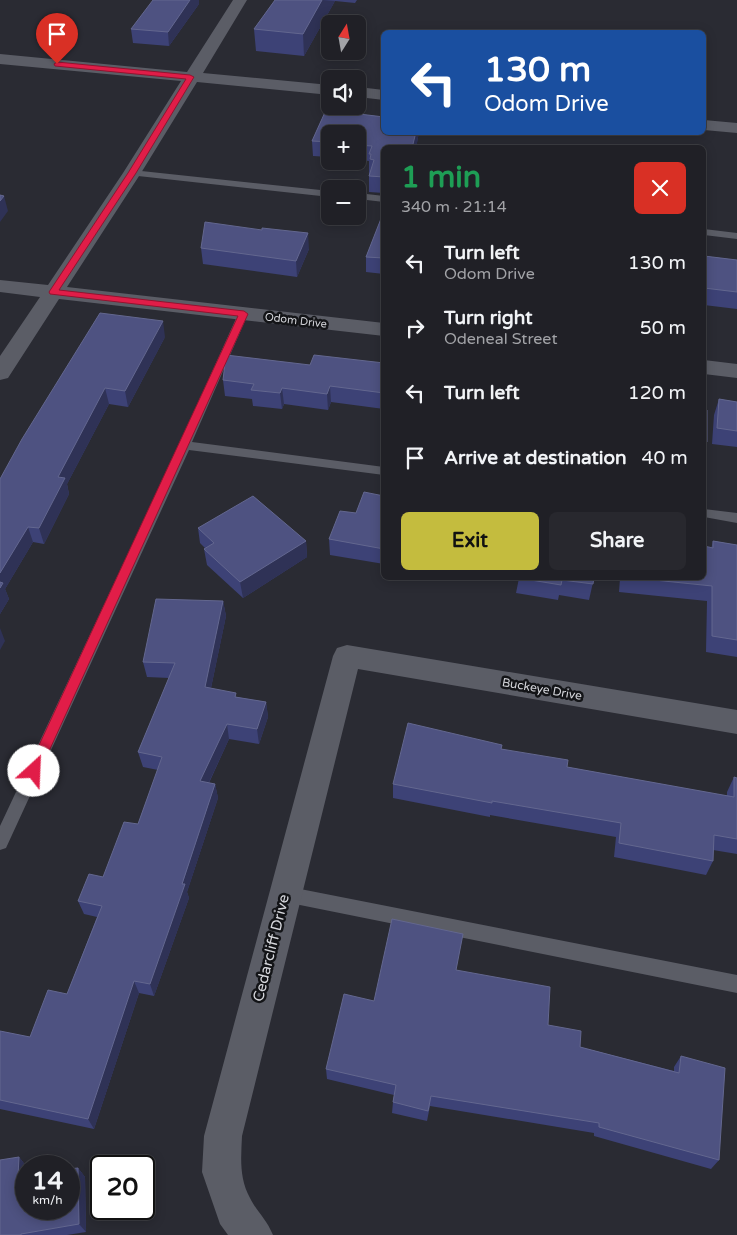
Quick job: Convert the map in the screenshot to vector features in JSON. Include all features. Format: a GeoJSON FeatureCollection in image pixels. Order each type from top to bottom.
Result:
{"type":"FeatureCollection","features":[{"type":"Feature","properties":{"kind":"street"},"geometry":{"type":"LineString","coordinates":[[0,373],[132,173],[190,77],[240,0]]}},
{"type":"Feature","properties":{"kind":"street"},"geometry":{"type":"LineString","coordinates":[[0,59],[321,89]]}},
{"type":"Feature","properties":{"kind":"street"},"geometry":{"type":"LineString","coordinates":[[366,93],[381,95]]}},
{"type":"Feature","properties":{"kind":"street"},"geometry":{"type":"LineString","coordinates":[[706,125],[737,128]]}},
{"type":"Feature","properties":{"kind":"street","name":"Odom Drive"},"geometry":{"type":"LineString","coordinates":[[0,286],[381,330]]}},
{"type":"Feature","properties":{"kind":"street"},"geometry":{"type":"LineString","coordinates":[[706,367],[737,371]]}},
{"type":"Feature","properties":{"kind":"street","name":"Buckeye Drive"},"geometry":{"type":"LineString","coordinates":[[347,656],[737,722]]}},
{"type":"Feature","properties":{"kind":"street","name":"Cedarcliff Drive"},"geometry":{"type":"LineString","coordinates":[[253,1235],[234,1210],[221,1172],[224,1136],[347,656]]}},
{"type":"Feature","properties":{"kind":"lane"},"geometry":{"type":"LineString","coordinates":[[132,173],[321,193]]}},
{"type":"Feature","properties":{"kind":"lane"},"geometry":{"type":"LineString","coordinates":[[366,197],[381,199]]}},
{"type":"Feature","properties":{"kind":"lane"},"geometry":{"type":"LineString","coordinates":[[706,232],[737,236]]}},
{"type":"Feature","properties":{"kind":"lane"},"geometry":{"type":"LineString","coordinates":[[0,843],[244,314]]}},
{"type":"Feature","properties":{"kind":"lane"},"geometry":{"type":"LineString","coordinates":[[185,445],[381,471]]}},
{"type":"Feature","properties":{"kind":"lane"},"geometry":{"type":"LineString","coordinates":[[706,513],[737,518]]}},
{"type":"Feature","properties":{"kind":"lane"},"geometry":{"type":"LineString","coordinates":[[285,894],[737,984]]}},
{"type":"Feature","properties":{"kind":"building"},"geometry":{"type":"Polygon","coordinates":[[[153,0],[190,0],[168,32],[131,29],[153,0]]]}},
{"type":"Feature","properties":{"kind":"building"},"geometry":{"type":"Polygon","coordinates":[[[275,0],[322,0],[303,34],[254,29],[275,0]]]}},
{"type":"Feature","properties":{"kind":"building"},"geometry":{"type":"Polygon","coordinates":[[[324,115],[381,117],[381,135],[415,135],[413,145],[381,145],[381,177],[369,176],[374,160],[370,159],[371,154],[369,154],[372,146],[366,146],[366,125],[321,125],[321,142],[312,141],[324,115]]]}},
{"type":"Feature","properties":{"kind":"building"},"geometry":{"type":"Polygon","coordinates":[[[381,219],[381,258],[366,257],[381,219]]]}},
{"type":"Feature","properties":{"kind":"building"},"geometry":{"type":"Polygon","coordinates":[[[205,222],[262,230],[262,228],[308,233],[296,261],[201,248],[205,222]]]}},
{"type":"Feature","properties":{"kind":"building"},"geometry":{"type":"Polygon","coordinates":[[[706,256],[737,260],[737,292],[706,288],[706,256]]]}},
{"type":"Feature","properties":{"kind":"building"},"geometry":{"type":"Polygon","coordinates":[[[100,313],[163,321],[125,391],[105,388],[58,477],[65,478],[39,528],[28,527],[0,573],[0,479],[22,439],[100,313]]]}},
{"type":"Feature","properties":{"kind":"building"},"geometry":{"type":"Polygon","coordinates":[[[226,355],[310,365],[314,355],[381,363],[381,393],[330,386],[327,394],[282,388],[280,393],[251,390],[254,384],[223,380],[226,355]]]}},
{"type":"Feature","properties":{"kind":"building"},"geometry":{"type":"Polygon","coordinates":[[[719,399],[737,402],[737,431],[717,428],[719,399]]]}},
{"type":"Feature","properties":{"kind":"building"},"geometry":{"type":"Polygon","coordinates":[[[706,410],[707,410],[706,442],[706,410]]]}},
{"type":"Feature","properties":{"kind":"building"},"geometry":{"type":"Polygon","coordinates":[[[364,492],[381,495],[381,548],[329,539],[340,511],[356,513],[364,492]]]}},
{"type":"Feature","properties":{"kind":"building"},"geometry":{"type":"Polygon","coordinates":[[[253,496],[306,541],[240,582],[204,549],[214,543],[198,528],[253,496]]]}},
{"type":"Feature","properties":{"kind":"building"},"geometry":{"type":"Polygon","coordinates":[[[713,541],[737,545],[737,640],[712,636],[712,586],[654,580],[706,580],[706,546],[713,548],[713,541]]]}},
{"type":"Feature","properties":{"kind":"building"},"geometry":{"type":"Polygon","coordinates":[[[531,580],[562,580],[561,585],[531,580]]]}},
{"type":"Feature","properties":{"kind":"building"},"geometry":{"type":"Polygon","coordinates":[[[562,580],[594,580],[593,584],[562,580]]]}},
{"type":"Feature","properties":{"kind":"building"},"geometry":{"type":"Polygon","coordinates":[[[156,599],[223,601],[205,687],[236,693],[235,697],[266,702],[257,729],[227,724],[200,781],[215,784],[182,884],[185,884],[150,984],[134,981],[88,1119],[0,1100],[0,1031],[30,1037],[48,990],[67,994],[102,906],[78,901],[89,874],[103,877],[124,822],[138,824],[162,757],[138,752],[175,663],[143,662],[156,599]]]}},
{"type":"Feature","properties":{"kind":"building"},"geometry":{"type":"Polygon","coordinates":[[[408,723],[502,745],[501,749],[568,760],[567,767],[734,797],[734,777],[737,778],[737,839],[714,835],[713,861],[619,843],[621,823],[492,801],[492,803],[393,784],[408,723]]]}},
{"type":"Feature","properties":{"kind":"building"},"geometry":{"type":"Polygon","coordinates":[[[392,919],[463,934],[456,970],[550,987],[548,1025],[581,1031],[580,1047],[679,1073],[681,1056],[725,1068],[719,1160],[599,1127],[599,1123],[431,1096],[428,1111],[393,1102],[396,1085],[326,1069],[344,994],[374,1001],[392,919]]]}},
{"type":"Feature","properties":{"kind":"building"},"geometry":{"type":"Polygon","coordinates":[[[15,1158],[15,1220],[79,1220],[79,1224],[21,1235],[0,1235],[0,1160],[15,1158]]]}},
{"type":"Feature","properties":{"kind":"route"},"geometry":{"type":"LineString","coordinates":[[34,771],[244,314],[53,292],[132,173],[190,77],[57,64]]}}]}
